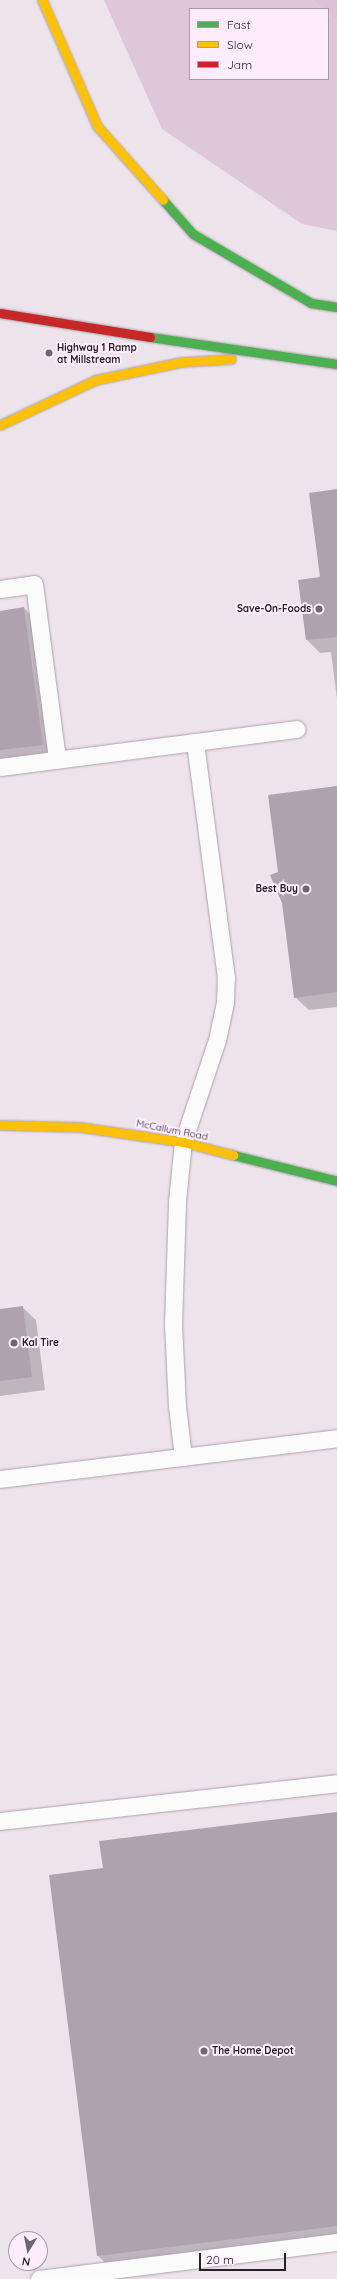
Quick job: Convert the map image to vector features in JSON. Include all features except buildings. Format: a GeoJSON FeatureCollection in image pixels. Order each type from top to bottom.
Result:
{"type":"FeatureCollection","features":[{"type":"Feature","properties":{"kind":"main road"},"geometry":{"type":"LineString","coordinates":[[42,0],[97,126],[193,234],[311,303],[337,307]]}},
{"type":"Feature","properties":{"kind":"main road"},"geometry":{"type":"LineString","coordinates":[[0,313],[275,357],[337,364]]}},
{"type":"Feature","properties":{"kind":"main road"},"geometry":{"type":"LineString","coordinates":[[0,425],[95,380],[181,362],[275,357]]}},
{"type":"Feature","properties":{"kind":"main road","name":"McCallum Road"},"geometry":{"type":"LineString","coordinates":[[0,1125],[80,1127],[183,1142],[337,1181]]}},
{"type":"Feature","properties":{"kind":"lane"},"geometry":{"type":"LineString","coordinates":[[0,589],[34,584],[57,759]]}},
{"type":"Feature","properties":{"kind":"lane"},"geometry":{"type":"LineString","coordinates":[[0,767],[298,729]]}},
{"type":"Feature","properties":{"kind":"lane"},"geometry":{"type":"LineString","coordinates":[[183,1457],[177,1406],[173,1324],[177,1200],[183,1142],[217,1040],[225,1002],[226,978],[195,742]]}},
{"type":"Feature","properties":{"kind":"lane"},"geometry":{"type":"LineString","coordinates":[[0,1479],[337,1438]]}},
{"type":"Feature","properties":{"kind":"lane"},"geometry":{"type":"LineString","coordinates":[[0,1822],[337,1783]]}},
{"type":"Feature","properties":{"kind":"lane"},"geometry":{"type":"LineString","coordinates":[[39,2279],[337,2242]]}},
{"type":"Feature","properties":{"kind":"shaded area"},"geometry":{"type":"Polygon","coordinates":[[[104,0],[312,0],[322,8],[189,8],[189,80],[329,80],[329,14],[337,21],[337,231],[302,224],[162,129],[104,0]]]}},
{"type":"Feature","properties":{"kind":"shaded area"},"geometry":{"type":"Polygon","coordinates":[[[312,0],[337,0],[337,21],[329,14],[329,8],[322,8],[312,0]]]}},
{"type":"Feature","properties":{"kind":"traffic: fast"},"geometry":{"type":"LineString","coordinates":[[163,200],[193,234],[311,303],[337,307]]}},
{"type":"Feature","properties":{"kind":"traffic: fast"},"geometry":{"type":"LineString","coordinates":[[150,337],[337,364]]}},
{"type":"Feature","properties":{"kind":"traffic: fast"},"geometry":{"type":"LineString","coordinates":[[233,1155],[337,1181]]}},
{"type":"Feature","properties":{"kind":"traffic: slow"},"geometry":{"type":"LineString","coordinates":[[42,0],[97,126],[163,200]]}},
{"type":"Feature","properties":{"kind":"traffic: slow"},"geometry":{"type":"LineString","coordinates":[[0,425],[95,380],[181,362],[231,359]]}},
{"type":"Feature","properties":{"kind":"traffic: slow"},"geometry":{"type":"LineString","coordinates":[[0,1125],[80,1127],[183,1142],[233,1155]]}},
{"type":"Feature","properties":{"kind":"traffic: jam"},"geometry":{"type":"LineString","coordinates":[[0,313],[150,337]]}},
{"type":"Feature","properties":{"kind":"place","name":"Highway 1 Ramp at Millstream"},"geometry":{"type":"Point","coordinates":[49,353]}},
{"type":"Feature","properties":{"kind":"place","name":"Save-On-Foods"},"geometry":{"type":"Point","coordinates":[319,609]}},
{"type":"Feature","properties":{"kind":"place","name":"Best Buy"},"geometry":{"type":"Point","coordinates":[306,889]}},
{"type":"Feature","properties":{"kind":"place","name":"Kal Tire"},"geometry":{"type":"Point","coordinates":[14,1343]}},
{"type":"Feature","properties":{"kind":"place","name":"The Home Depot"},"geometry":{"type":"Point","coordinates":[204,2051]}}]}
